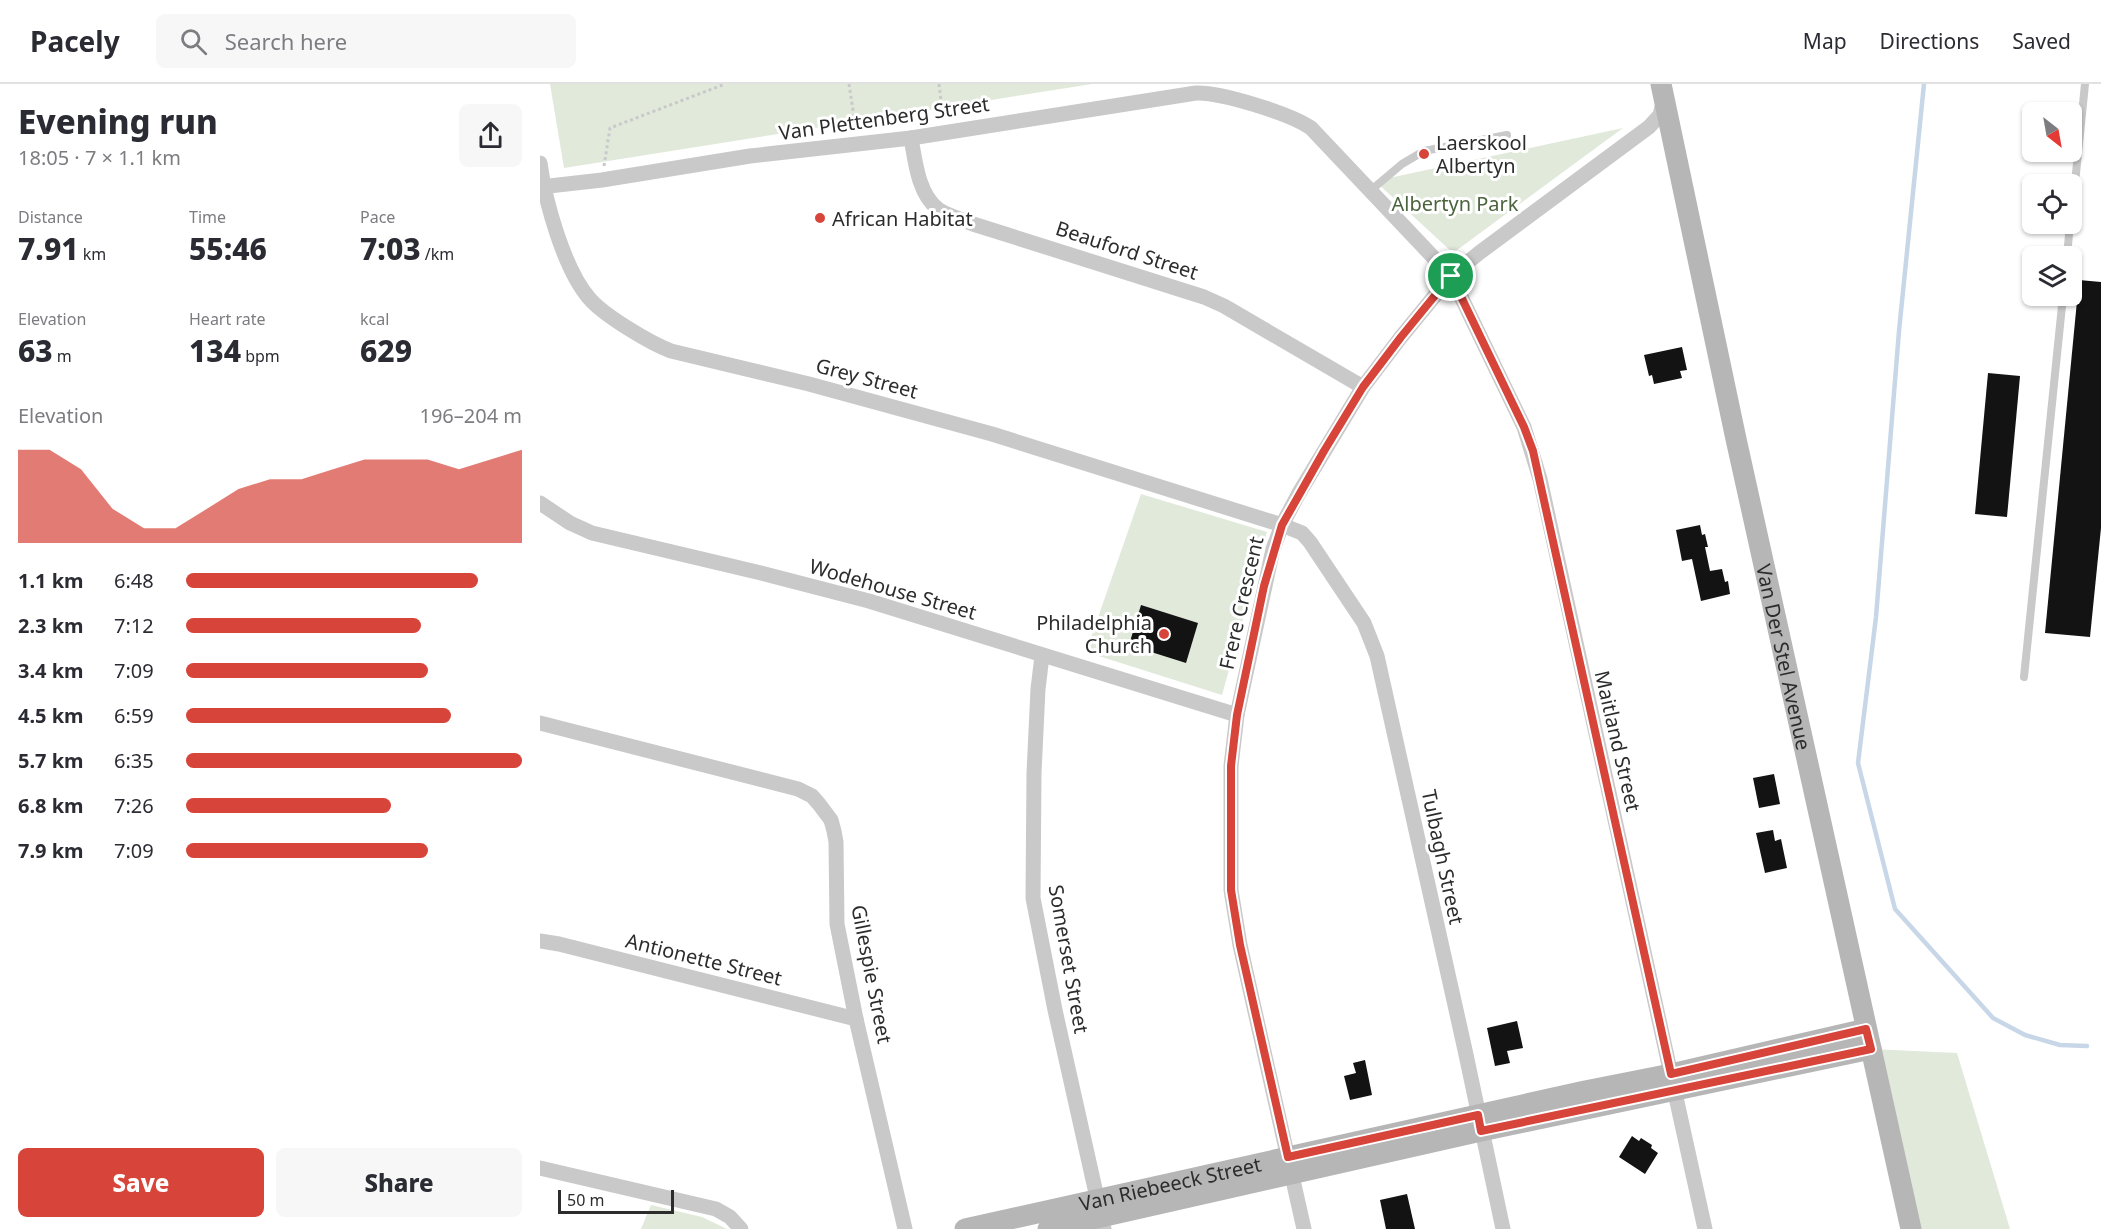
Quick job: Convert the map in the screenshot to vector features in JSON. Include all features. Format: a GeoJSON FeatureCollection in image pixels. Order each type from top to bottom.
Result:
{"type":"FeatureCollection","features":[{"type":"Feature","properties":{"kind":"street","name":"Frere Crescent"},"geometry":{"type":"LineString","coordinates":[[1304,1229],[1240,945],[1231,890],[1231,766],[1237,715],[1264,586],[1282,525],[1363,387],[1451,276],[1649,127],[1660,116],[1662,92]]}},
{"type":"Feature","properties":{"kind":"street","name":"Van Der Stel Avenue"},"geometry":{"type":"LineString","coordinates":[[1662,92],[1911,1229]]}},
{"type":"Feature","properties":{"kind":"street","name":"Van Plettenberg Street"},"geometry":{"type":"LineString","coordinates":[[541,187],[602,180],[750,156],[911,138],[1187,94],[1213,93],[1260,107],[1309,127],[1451,276]]}},
{"type":"Feature","properties":{"kind":"street","name":"Beauford Street"},"geometry":{"type":"LineString","coordinates":[[911,138],[917,171],[924,190],[941,211],[973,224],[1204,297],[1235,312],[1363,387]]}},
{"type":"Feature","properties":{"kind":"street","name":"Grey Street"},"geometry":{"type":"LineString","coordinates":[[540,163],[541,187],[566,256],[583,291],[596,306],[661,347],[992,434],[1282,525]]}},
{"type":"Feature","properties":{"kind":"street","name":"Maitland Street"},"geometry":{"type":"LineString","coordinates":[[1451,276],[1524,427],[1533,451],[1705,1229]]}},
{"type":"Feature","properties":{"kind":"street","name":"Wodehouse Street"},"geometry":{"type":"LineString","coordinates":[[540,503],[570,524],[592,533],[761,573],[869,602],[1237,715]]}},
{"type":"Feature","properties":{"kind":"street","name":"Tulbagh Street"},"geometry":{"type":"LineString","coordinates":[[1282,525],[1302,533],[1310,542],[1358,614],[1373,643],[1416,826],[1503,1229]]}},
{"type":"Feature","properties":{"kind":"street","name":"Somerset Street"},"geometry":{"type":"LineString","coordinates":[[1042,656],[1038,688],[1034,773],[1034,898],[1055,1011],[1101,1215]]}},
{"type":"Feature","properties":{"kind":"street","name":"Gillespie Street"},"geometry":{"type":"LineString","coordinates":[[540,723],[798,789],[812,796],[825,811],[836,842],[837,924],[856,1019],[905,1229]]}},
{"type":"Feature","properties":{"kind":"street","name":"Antionette Street"},"geometry":{"type":"LineString","coordinates":[[540,941],[560,944],[856,1019]]}},
{"type":"Feature","properties":{"kind":"street","name":"Van Riebeeck Street"},"geometry":{"type":"LineString","coordinates":[[1048,1229],[1290,1166],[1868,1039]]}},
{"type":"Feature","properties":{"kind":"street"},"geometry":{"type":"LineString","coordinates":[[540,1168],[716,1209],[730,1217],[741,1229]]}},
{"type":"Feature","properties":{"kind":"street","name":"Van Riebeeck Street"},"geometry":{"type":"LineString","coordinates":[[965,1229],[1101,1215]]}},
{"type":"Feature","properties":{"kind":"lane"},"geometry":{"type":"LineString","coordinates":[[2076,174],[2085,84]]}},
{"type":"Feature","properties":{"kind":"lane"},"geometry":{"type":"LineString","coordinates":[[1370,191],[1402,164],[1424,152],[1507,135]]}},
{"type":"Feature","properties":{"kind":"lane"},"geometry":{"type":"LineString","coordinates":[[2024,677],[2062,306]]}},
{"type":"Feature","properties":{"kind":"path"},"geometry":{"type":"LineString","coordinates":[[602,180],[610,128],[725,84]]}},
{"type":"Feature","properties":{"kind":"path"},"geometry":{"type":"LineString","coordinates":[[849,84],[858,144]]}},
{"type":"Feature","properties":{"kind":"path"},"geometry":{"type":"LineString","coordinates":[[939,84],[944,132]]}},
{"type":"Feature","properties":{"kind":"green space"},"geometry":{"type":"Polygon","coordinates":[[[550,84],[1092,84],[564,168],[550,84]]]}},
{"type":"Feature","properties":{"kind":"green space","name":"Albertyn Park"},"geometry":{"type":"Polygon","coordinates":[[[1623,128],[1453,253],[1375,181],[1623,128]]]}},
{"type":"Feature","properties":{"kind":"green space"},"geometry":{"type":"Polygon","coordinates":[[[1141,494],[1267,532],[1222,695],[1086,652],[1141,494]]]}},
{"type":"Feature","properties":{"kind":"green space"},"geometry":{"type":"Polygon","coordinates":[[[1871,1049],[1957,1053],[2010,1229],[1911,1229],[1871,1049]]]}},
{"type":"Feature","properties":{"kind":"green space"},"geometry":{"type":"Polygon","coordinates":[[[651,1205],[702,1217],[727,1229],[641,1229],[651,1205]]]}},
{"type":"Feature","properties":{"kind":"building"},"geometry":{"type":"Polygon","coordinates":[[[2082,280],[2101,282],[2101,528],[2090,637],[2045,633],[2076,306],[2082,306],[2082,280]]]}},
{"type":"Feature","properties":{"kind":"building"},"geometry":{"type":"Polygon","coordinates":[[[1682,347],[1687,370],[1680,371],[1682,378],[1654,384],[1652,375],[1649,376],[1644,355],[1682,347]]]}},
{"type":"Feature","properties":{"kind":"building"},"geometry":{"type":"Polygon","coordinates":[[[1988,373],[2020,376],[2007,517],[1975,514],[1988,373]]]}},
{"type":"Feature","properties":{"kind":"building"},"geometry":{"type":"Polygon","coordinates":[[[1700,525],[1708,547],[1705,547],[1710,571],[1722,569],[1725,582],[1728,581],[1730,594],[1701,601],[1692,559],[1682,561],[1676,530],[1700,525]]]}},
{"type":"Feature","properties":{"kind":"building","name":"Philadelphia Church"},"geometry":{"type":"Polygon","coordinates":[[[1141,605],[1198,623],[1186,663],[1129,645],[1141,605]]]}},
{"type":"Feature","properties":{"kind":"building"},"geometry":{"type":"Polygon","coordinates":[[[1774,774],[1780,804],[1759,808],[1753,778],[1774,774]]]}},
{"type":"Feature","properties":{"kind":"building"},"geometry":{"type":"Polygon","coordinates":[[[1773,830],[1775,841],[1781,839],[1787,868],[1765,873],[1756,833],[1773,830]]]}},
{"type":"Feature","properties":{"kind":"building"},"geometry":{"type":"Polygon","coordinates":[[[1517,1021],[1523,1048],[1507,1051],[1510,1063],[1495,1066],[1487,1028],[1517,1021]]]}},
{"type":"Feature","properties":{"kind":"building"},"geometry":{"type":"Polygon","coordinates":[[[1365,1060],[1372,1095],[1350,1100],[1344,1076],[1356,1073],[1353,1063],[1365,1060]]]}},
{"type":"Feature","properties":{"kind":"building"},"geometry":{"type":"Polygon","coordinates":[[[1632,1136],[1639,1141],[1641,1138],[1652,1145],[1651,1148],[1658,1153],[1645,1174],[1619,1157],[1632,1136]]]}},
{"type":"Feature","properties":{"kind":"building"},"geometry":{"type":"Polygon","coordinates":[[[1407,1194],[1415,1229],[1386,1229],[1380,1200],[1407,1194]]]}},
{"type":"Feature","properties":{"kind":"waterway"},"geometry":{"type":"LineString","coordinates":[[1924,84],[1899,331],[1876,617],[1858,763],[1895,909],[1993,1018],[2025,1035],[2060,1045],[2087,1046]]}},
{"type":"Feature","properties":{"kind":"place","name":"Laerskool Albertyn"},"geometry":{"type":"Point","coordinates":[1424,154]}},
{"type":"Feature","properties":{"kind":"place","name":"African Habitat"},"geometry":{"type":"Point","coordinates":[820,218]}},
{"type":"Feature","properties":{"kind":"place","name":"Philadelphia Church"},"geometry":{"type":"Point","coordinates":[1164,634]}},
{"type":"Feature","properties":{"kind":"route"},"geometry":{"type":"LineString","coordinates":[[1451,276],[1524,427],[1533,451],[1671,1074],[1866,1029],[1871,1049],[1481,1131],[1478,1115],[1288,1157],[1240,945],[1231,890],[1229,854],[1231,766],[1237,715],[1264,586],[1282,525],[1363,387],[1451,276]]}}]}
